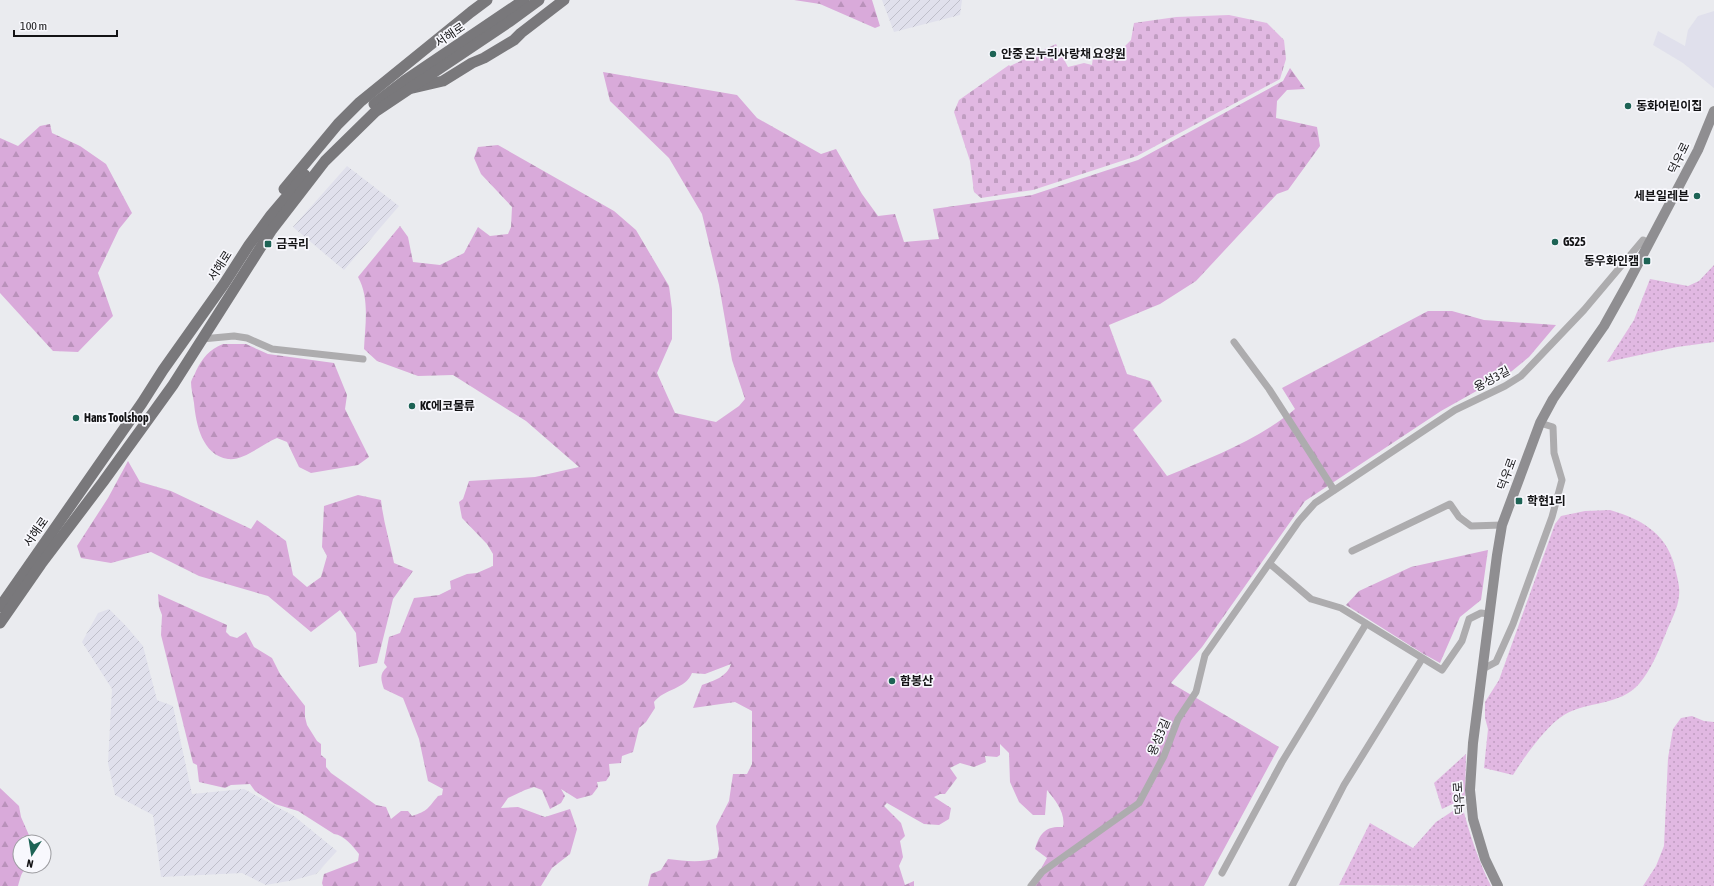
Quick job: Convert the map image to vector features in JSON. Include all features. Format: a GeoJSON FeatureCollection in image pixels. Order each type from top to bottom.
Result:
{"type":"FeatureCollection","features":[{"type":"Feature","properties":{"kind":"main road"},"geometry":{"type":"LineString","coordinates":[[271,215],[282,191],[292,178],[338,124],[360,102],[471,12],[488,0]]}},
{"type":"Feature","properties":{"kind":"main road","name":"서해로"},"geometry":{"type":"LineString","coordinates":[[0,607],[271,215],[325,151],[370,107],[404,81],[524,0]]}},
{"type":"Feature","properties":{"kind":"main road","name":"서해로"},"geometry":{"type":"LineString","coordinates":[[0,623],[41,564],[103,482],[172,385],[271,231],[325,161],[375,112],[509,22],[539,0]]}},
{"type":"Feature","properties":{"kind":"main road"},"geometry":{"type":"LineString","coordinates":[[409,89],[443,81],[514,40],[521,32],[564,0]]}},
{"type":"Feature","properties":{"kind":"street","name":"덕우로"},"geometry":{"type":"LineString","coordinates":[[1498,886],[1485,859],[1473,819],[1470,790],[1473,750],[1489,614],[1502,525],[1540,423],[1553,399],[1604,326],[1698,150],[1714,111]]}},
{"type":"Feature","properties":{"kind":"street","name":"용성3길"},"geometry":{"type":"LineString","coordinates":[[1031,886],[1042,872],[1139,803],[1164,756],[1178,719],[1196,692],[1205,655],[1299,521],[1315,503],[1455,410],[1505,386],[1521,376],[1584,310],[1643,240],[1649,243]]}},
{"type":"Feature","properties":{"kind":"street"},"geometry":{"type":"LineString","coordinates":[[202,339],[234,336],[247,338],[272,349],[363,359]]}},
{"type":"Feature","properties":{"kind":"street"},"geometry":{"type":"LineString","coordinates":[[1234,342],[1269,390],[1334,490]]}},
{"type":"Feature","properties":{"kind":"street"},"geometry":{"type":"LineString","coordinates":[[1483,669],[1496,662],[1512,624],[1552,517],[1562,480],[1554,453],[1553,427],[1540,423]]}},
{"type":"Feature","properties":{"kind":"street"},"geometry":{"type":"LineString","coordinates":[[1352,550],[1450,504],[1459,516],[1471,526],[1502,525]]}},
{"type":"Feature","properties":{"kind":"street"},"geometry":{"type":"LineString","coordinates":[[1270,564],[1311,599],[1341,608],[1442,670],[1462,641],[1469,619],[1481,613],[1489,614]]}},
{"type":"Feature","properties":{"kind":"street"},"geometry":{"type":"LineString","coordinates":[[1222,873],[1282,762],[1366,624]]}},
{"type":"Feature","properties":{"kind":"street"},"geometry":{"type":"LineString","coordinates":[[1292,886],[1344,785],[1422,659]]}},
{"type":"Feature","properties":{"kind":"shaded area"},"geometry":{"type":"Polygon","coordinates":[[[882,0],[962,0],[960,15],[894,32],[882,0]]]}},
{"type":"Feature","properties":{"kind":"shaded area"},"geometry":{"type":"Polygon","coordinates":[[[1714,11],[1714,88],[1683,63],[1653,45],[1658,31],[1685,46],[1688,30],[1698,16],[1714,11]]]}},
{"type":"Feature","properties":{"kind":"shaded area"},"geometry":{"type":"Polygon","coordinates":[[[347,166],[399,206],[344,270],[293,227],[347,166]]]}},
{"type":"Feature","properties":{"kind":"shaded area"},"geometry":{"type":"Polygon","coordinates":[[[109,609],[143,646],[157,700],[173,706],[192,794],[244,789],[294,816],[337,851],[316,874],[266,885],[242,873],[161,877],[153,815],[115,795],[108,763],[112,689],[82,642],[98,613],[109,609]]]}},
{"type":"Feature","properties":{"kind":"green space"},"geometry":{"type":"Polygon","coordinates":[[[794,0],[872,0],[880,26],[875,28],[820,4],[794,0]]]}},
{"type":"Feature","properties":{"kind":"green space"},"geometry":{"type":"Polygon","coordinates":[[[1229,15],[1267,23],[1284,40],[1286,59],[1280,79],[1137,156],[1033,190],[981,198],[974,192],[970,161],[954,112],[959,100],[1009,65],[1010,66],[1056,44],[1068,67],[1084,63],[1092,65],[1093,57],[1103,53],[1126,55],[1125,46],[1131,40],[1134,23],[1176,17],[1229,15]]]}},
{"type":"Feature","properties":{"kind":"green space"},"geometry":{"type":"Polygon","coordinates":[[[1290,68],[1305,89],[1287,90],[1277,101],[1276,118],[1317,127],[1320,146],[1288,190],[1277,194],[1196,281],[1160,304],[1109,325],[1127,374],[1150,381],[1162,401],[1133,430],[1167,476],[1234,447],[1266,430],[1295,409],[1282,388],[1428,311],[1452,311],[1484,320],[1556,325],[1529,357],[1512,371],[1441,411],[1305,501],[1202,647],[1171,683],[1279,747],[1204,886],[1031,886],[1047,858],[1035,849],[1039,839],[1048,829],[1063,827],[1063,817],[1059,807],[1047,790],[1045,815],[1033,815],[1019,802],[1010,782],[1009,753],[1000,744],[1000,755],[997,757],[985,756],[986,762],[974,767],[960,763],[950,768],[957,778],[945,794],[940,794],[934,797],[951,808],[949,819],[939,825],[924,824],[887,803],[884,806],[901,823],[905,836],[900,841],[903,857],[899,866],[905,885],[914,881],[914,886],[648,886],[651,874],[661,870],[668,859],[699,861],[717,858],[719,849],[716,826],[729,801],[733,774],[747,774],[752,764],[752,711],[735,702],[693,708],[702,685],[723,675],[731,664],[705,674],[692,673],[680,686],[658,698],[654,702],[655,708],[646,722],[639,728],[633,752],[622,756],[621,763],[609,764],[610,775],[606,781],[597,782],[598,787],[592,795],[577,799],[561,789],[565,796],[561,803],[550,809],[542,790],[534,787],[508,798],[501,808],[518,807],[545,817],[570,809],[577,829],[570,854],[552,868],[541,886],[323,886],[322,883],[324,874],[358,861],[359,854],[348,841],[341,836],[334,834],[298,811],[275,804],[255,791],[250,784],[231,785],[225,788],[199,782],[197,765],[193,763],[161,635],[162,615],[159,607],[158,594],[227,625],[226,632],[230,636],[237,638],[246,632],[254,647],[272,658],[280,674],[305,706],[307,725],[317,741],[321,744],[321,755],[326,759],[326,767],[331,773],[376,805],[386,807],[391,819],[401,811],[408,811],[412,816],[421,812],[427,809],[438,796],[442,795],[443,789],[428,781],[419,739],[403,698],[384,689],[381,677],[387,667],[384,663],[389,637],[400,633],[414,598],[439,595],[451,589],[450,581],[467,574],[477,573],[493,566],[493,554],[487,544],[462,518],[459,502],[463,499],[469,481],[535,477],[579,467],[526,421],[453,375],[418,376],[377,361],[364,349],[366,312],[362,285],[358,277],[400,226],[408,237],[413,262],[440,265],[464,253],[478,227],[490,236],[508,234],[511,227],[512,207],[481,174],[474,158],[478,147],[498,145],[614,211],[636,230],[669,286],[672,309],[672,339],[657,373],[675,413],[716,422],[739,406],[745,399],[732,360],[719,285],[702,214],[669,158],[610,101],[603,72],[737,95],[757,118],[821,154],[836,149],[862,194],[878,216],[895,214],[904,242],[939,239],[933,209],[1032,195],[1138,160],[1283,81],[1290,68]]]}},
{"type":"Feature","properties":{"kind":"green space"},"geometry":{"type":"Polygon","coordinates":[[[50,124],[52,133],[80,146],[106,164],[132,213],[119,229],[98,273],[113,316],[78,352],[53,351],[0,293],[0,138],[18,146],[40,126],[50,124]]]}},
{"type":"Feature","properties":{"kind":"green space"},"geometry":{"type":"Polygon","coordinates":[[[1714,265],[1714,342],[1677,347],[1607,362],[1634,320],[1650,279],[1688,286],[1699,281],[1714,265]]]}},
{"type":"Feature","properties":{"kind":"green space"},"geometry":{"type":"Polygon","coordinates":[[[223,344],[246,344],[268,354],[334,363],[347,395],[345,409],[369,457],[358,465],[311,473],[299,467],[287,442],[277,438],[247,455],[234,459],[228,459],[212,452],[202,437],[196,420],[191,382],[204,358],[210,351],[223,344]]]}},
{"type":"Feature","properties":{"kind":"green space"},"geometry":{"type":"Polygon","coordinates":[[[128,461],[140,482],[171,491],[251,529],[257,520],[286,541],[293,575],[307,587],[321,577],[327,556],[322,547],[324,506],[358,495],[381,500],[394,563],[413,571],[393,599],[377,663],[359,667],[356,633],[340,610],[311,632],[268,596],[199,576],[151,552],[111,563],[81,558],[77,546],[108,498],[128,461]]]}},
{"type":"Feature","properties":{"kind":"green space"},"geometry":{"type":"Polygon","coordinates":[[[1610,510],[1634,519],[1653,531],[1668,548],[1673,559],[1679,584],[1678,601],[1674,615],[1654,660],[1639,684],[1631,691],[1613,700],[1583,707],[1564,715],[1557,720],[1536,742],[1513,775],[1484,768],[1488,729],[1485,718],[1485,702],[1499,680],[1555,524],[1561,516],[1585,511],[1610,510]]]}},
{"type":"Feature","properties":{"kind":"green space"},"geometry":{"type":"Polygon","coordinates":[[[1488,550],[1481,600],[1460,617],[1440,663],[1346,605],[1359,591],[1411,567],[1488,550]]]}},
{"type":"Feature","properties":{"kind":"green space"},"geometry":{"type":"Polygon","coordinates":[[[1692,716],[1704,721],[1714,722],[1714,886],[1643,886],[1656,866],[1664,846],[1668,758],[1673,729],[1681,718],[1692,716]]]}},
{"type":"Feature","properties":{"kind":"green space"},"geometry":{"type":"Polygon","coordinates":[[[1466,754],[1465,798],[1442,809],[1434,783],[1466,754]]]}},
{"type":"Feature","properties":{"kind":"green space"},"geometry":{"type":"Polygon","coordinates":[[[0,788],[19,806],[21,817],[28,834],[12,834],[12,874],[22,874],[18,886],[0,886],[0,788]]]}},
{"type":"Feature","properties":{"kind":"green space"},"geometry":{"type":"Polygon","coordinates":[[[1462,805],[1474,846],[1491,886],[1339,885],[1370,823],[1413,848],[1436,822],[1462,805]]]}},
{"type":"Feature","properties":{"kind":"place","name":"안중 온누리사랑채 요양원"},"geometry":{"type":"Point","coordinates":[993,54]}},
{"type":"Feature","properties":{"kind":"place","name":"동화어린이집"},"geometry":{"type":"Point","coordinates":[1628,106]}},
{"type":"Feature","properties":{"kind":"place","name":"세븐일레븐"},"geometry":{"type":"Point","coordinates":[1697,196]}},
{"type":"Feature","properties":{"kind":"place","name":"GS25"},"geometry":{"type":"Point","coordinates":[1555,242]}},
{"type":"Feature","properties":{"kind":"place","name":"금곡리"},"geometry":{"type":"Point","coordinates":[268,244]}},
{"type":"Feature","properties":{"kind":"place","name":"동우화인캠"},"geometry":{"type":"Point","coordinates":[1647,261]}},
{"type":"Feature","properties":{"kind":"place","name":"KC에코물류"},"geometry":{"type":"Point","coordinates":[412,406]}},
{"type":"Feature","properties":{"kind":"place","name":"Hans Toolshop"},"geometry":{"type":"Point","coordinates":[76,418]}},
{"type":"Feature","properties":{"kind":"place","name":"학현1리"},"geometry":{"type":"Point","coordinates":[1519,501]}},
{"type":"Feature","properties":{"kind":"place","name":"함봉산"},"geometry":{"type":"Point","coordinates":[892,681]}}]}
